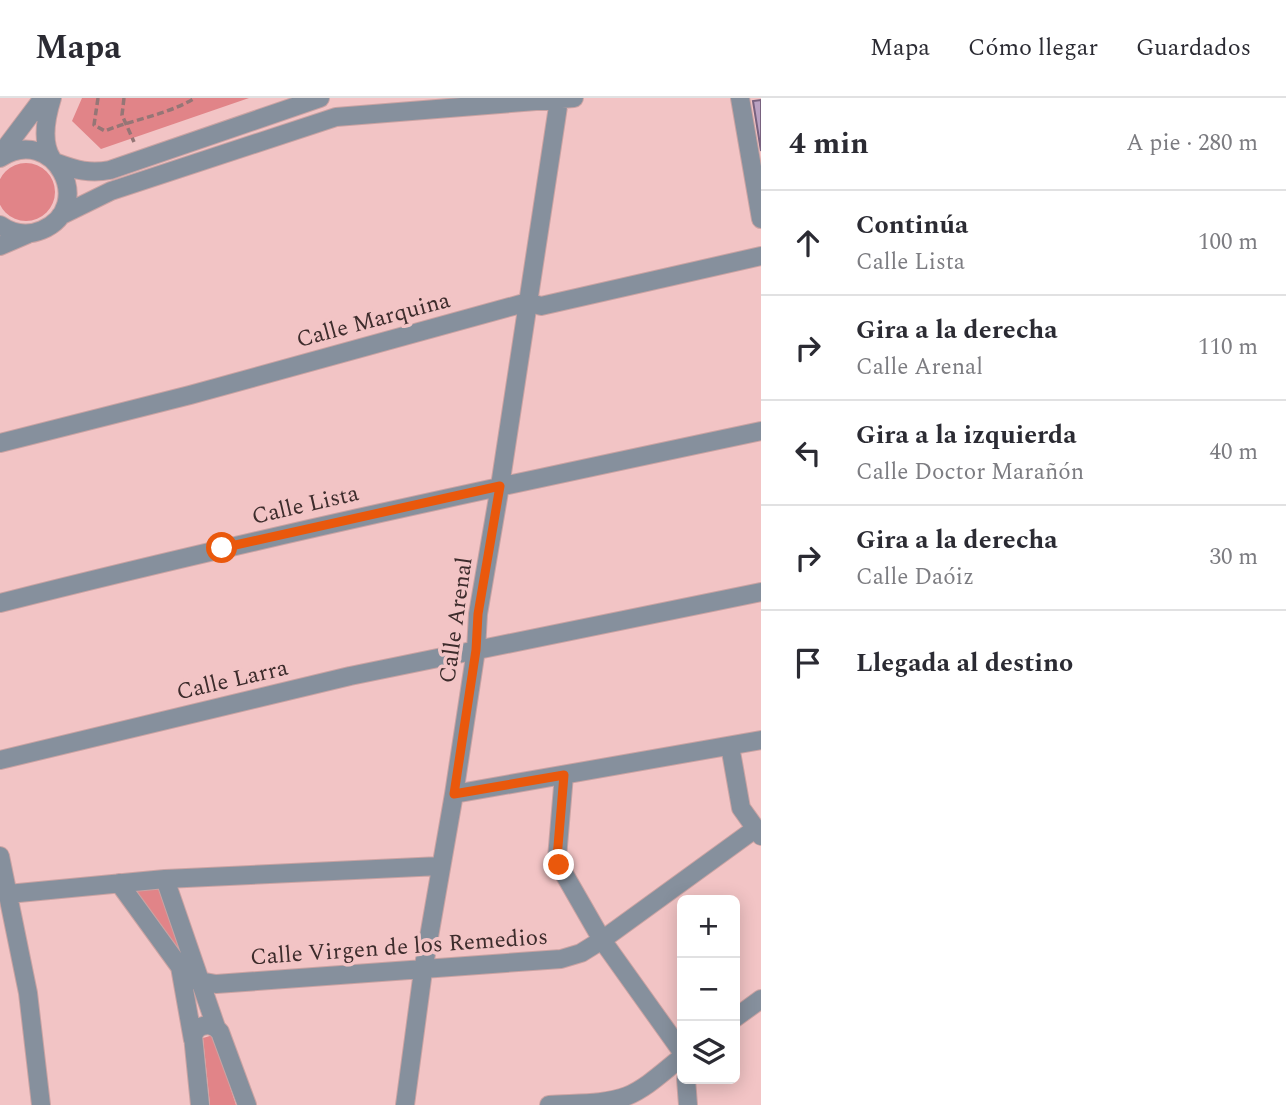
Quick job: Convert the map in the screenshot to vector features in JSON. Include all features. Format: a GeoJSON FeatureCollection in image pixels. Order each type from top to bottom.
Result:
{"type":"FeatureCollection","features":[{"type":"Feature","properties":{"kind":"street"},"geometry":{"type":"LineString","coordinates":[[0,157],[43,98]]}},
{"type":"Feature","properties":{"kind":"street"},"geometry":{"type":"LineString","coordinates":[[52,98],[46,132],[48,150],[65,177],[68,192],[60,216]]}},
{"type":"Feature","properties":{"kind":"street"},"geometry":{"type":"LineString","coordinates":[[0,157],[13,151],[27,150],[40,152],[75,170],[92,173],[110,170],[320,98]]}},
{"type":"Feature","properties":{"kind":"street"},"geometry":{"type":"LineString","coordinates":[[740,98],[761,219]]}},
{"type":"Feature","properties":{"kind":"street"},"geometry":{"type":"LineString","coordinates":[[0,246],[46,228],[60,216],[111,191],[336,117],[566,99]]}},
{"type":"Feature","properties":{"kind":"street","name":"Calle Arenal"},"geometry":{"type":"LineString","coordinates":[[405,1105],[422,971],[454,794],[476,650],[478,614],[528,302],[566,99]]}},
{"type":"Feature","properties":{"kind":"street"},"geometry":{"type":"LineString","coordinates":[[0,225],[12,232],[28,234]]}},
{"type":"Feature","properties":{"kind":"street","name":"Calle Marquina"},"geometry":{"type":"LineString","coordinates":[[0,443],[190,396],[528,302],[541,306],[761,256]]}},
{"type":"Feature","properties":{"kind":"street","name":"Calle Lista"},"geometry":{"type":"LineString","coordinates":[[0,603],[197,554],[761,431]]}},
{"type":"Feature","properties":{"kind":"street","name":"Calle Larra"},"geometry":{"type":"LineString","coordinates":[[0,760],[350,676],[761,592]]}},
{"type":"Feature","properties":{"kind":"street"},"geometry":{"type":"LineString","coordinates":[[454,794],[761,740]]}},
{"type":"Feature","properties":{"kind":"street"},"geometry":{"type":"LineString","coordinates":[[730,746],[741,808],[758,832]]}},
{"type":"Feature","properties":{"kind":"street"},"geometry":{"type":"LineString","coordinates":[[564,775],[557,858],[559,865],[602,940],[677,1048]]}},
{"type":"Feature","properties":{"kind":"street","name":"Calle Virgen de los Remedios"},"geometry":{"type":"LineString","coordinates":[[202,983],[561,960],[581,953],[602,940],[758,832]]}},
{"type":"Feature","properties":{"kind":"street"},"geometry":{"type":"LineString","coordinates":[[0,856],[28,993],[41,1105]]}},
{"type":"Feature","properties":{"kind":"street"},"geometry":{"type":"LineString","coordinates":[[8,894],[165,879],[440,866]]}},
{"type":"Feature","properties":{"kind":"street"},"geometry":{"type":"LineString","coordinates":[[165,879],[216,1027],[247,1105]]}},
{"type":"Feature","properties":{"kind":"street"},"geometry":{"type":"LineString","coordinates":[[119,883],[180,967],[190,978],[202,983]]}},
{"type":"Feature","properties":{"kind":"street"},"geometry":{"type":"LineString","coordinates":[[180,967],[193,1040],[200,1105]]}},
{"type":"Feature","properties":{"kind":"street"},"geometry":{"type":"LineString","coordinates":[[740,1014],[761,999]]}},
{"type":"Feature","properties":{"kind":"street"},"geometry":{"type":"LineString","coordinates":[[193,1040],[199,1027],[216,1027]]}},
{"type":"Feature","properties":{"kind":"street"},"geometry":{"type":"LineString","coordinates":[[549,1105],[626,1097],[677,1059]]}},
{"type":"Feature","properties":{"kind":"street"},"geometry":{"type":"LineString","coordinates":[[686,1084],[688,1105]]}},
{"type":"Feature","properties":{"kind":"path"},"geometry":{"type":"LineString","coordinates":[[98,98],[94,125],[104,131],[178,108],[195,98]]}},
{"type":"Feature","properties":{"kind":"path"},"geometry":{"type":"LineString","coordinates":[[124,98],[122,115],[139,160]]}},
{"type":"Feature","properties":{"kind":"shaded area"},"geometry":{"type":"Polygon","coordinates":[[[82,98],[249,98],[101,149],[72,121],[82,98]]]}},
{"type":"Feature","properties":{"kind":"shaded area"},"geometry":{"type":"Polygon","coordinates":[[[20,163],[32,163],[47,171],[55,186],[55,198],[47,213],[32,221],[20,221],[5,213],[-3,198],[-3,186],[5,171],[20,163]]]}},
{"type":"Feature","properties":{"kind":"shaded area"},"geometry":{"type":"Polygon","coordinates":[[[161,886],[191,969],[132,889],[161,886]]]}},
{"type":"Feature","properties":{"kind":"shaded area"},"geometry":{"type":"Polygon","coordinates":[[[213,1035],[236,1105],[210,1105],[203,1038],[213,1035]]]}},
{"type":"Feature","properties":{"kind":"building"},"geometry":{"type":"Polygon","coordinates":[[[761,100],[761,151],[753,101],[761,100]]]}},
{"type":"Feature","properties":{"kind":"route"},"geometry":{"type":"LineString","coordinates":[[222,548],[500,486],[478,614],[476,650],[454,794],[564,775],[557,858],[559,865]]}}]}
